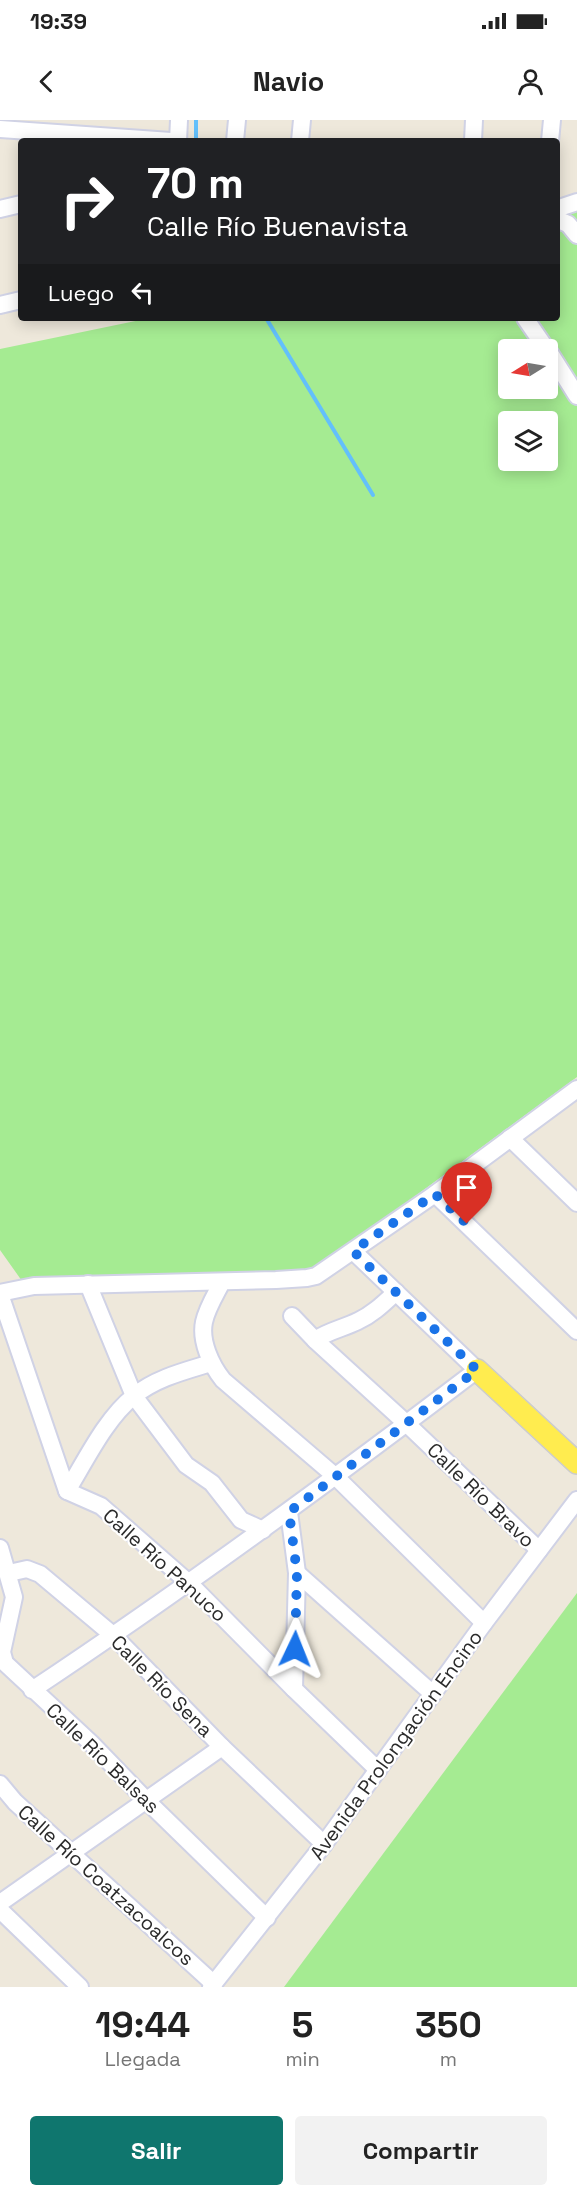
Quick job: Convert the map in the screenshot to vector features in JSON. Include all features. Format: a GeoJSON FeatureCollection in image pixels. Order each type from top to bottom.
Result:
{"type":"FeatureCollection","features":[{"type":"Feature","properties":{"kind":"main road"},"geometry":{"type":"LineString","coordinates":[[477,1370],[577,1462]]}},
{"type":"Feature","properties":{"kind":"street"},"geometry":{"type":"LineString","coordinates":[[178,138],[179,120]]}},
{"type":"Feature","properties":{"kind":"street"},"geometry":{"type":"LineString","coordinates":[[235,138],[237,120]]}},
{"type":"Feature","properties":{"kind":"street"},"geometry":{"type":"LineString","coordinates":[[300,138],[302,120]]}},
{"type":"Feature","properties":{"kind":"street"},"geometry":{"type":"LineString","coordinates":[[473,138],[474,120]]}},
{"type":"Feature","properties":{"kind":"street"},"geometry":{"type":"LineString","coordinates":[[550,138],[552,120]]}},
{"type":"Feature","properties":{"kind":"street"},"geometry":{"type":"LineString","coordinates":[[0,129],[128,138]]}},
{"type":"Feature","properties":{"kind":"street"},"geometry":{"type":"LineString","coordinates":[[560,208],[577,202]]}},
{"type":"Feature","properties":{"kind":"street"},"geometry":{"type":"LineString","coordinates":[[0,209],[18,205]]}},
{"type":"Feature","properties":{"kind":"street"},"geometry":{"type":"LineString","coordinates":[[560,221],[568,224],[577,235]]}},
{"type":"Feature","properties":{"kind":"street"},"geometry":{"type":"LineString","coordinates":[[0,304],[18,301]]}},
{"type":"Feature","properties":{"kind":"street"},"geometry":{"type":"LineString","coordinates":[[527,321],[539,339]]}},
{"type":"Feature","properties":{"kind":"street"},"geometry":{"type":"LineString","coordinates":[[558,367],[577,396]]}},
{"type":"Feature","properties":{"kind":"street"},"geometry":{"type":"LineString","coordinates":[[67,1491],[0,1293],[34,1286],[222,1282],[307,1278],[322,1273],[435,1194],[577,1089]]}},
{"type":"Feature","properties":{"kind":"street"},"geometry":{"type":"LineString","coordinates":[[510,1138],[577,1203]]}},
{"type":"Feature","properties":{"kind":"street"},"geometry":{"type":"LineString","coordinates":[[435,1194],[577,1331]]}},
{"type":"Feature","properties":{"kind":"street"},"geometry":{"type":"LineString","coordinates":[[32,1690],[114,1636],[289,1512],[477,1370],[353,1251]]}},
{"type":"Feature","properties":{"kind":"street"},"geometry":{"type":"LineString","coordinates":[[222,1282],[204,1322],[206,1344],[212,1363],[223,1380],[335,1476],[484,1623]]}},
{"type":"Feature","properties":{"kind":"street"},"geometry":{"type":"LineString","coordinates":[[88,1284],[134,1396],[186,1465],[212,1483],[241,1520],[263,1530]]}},
{"type":"Feature","properties":{"kind":"street"},"geometry":{"type":"LineString","coordinates":[[315,1340],[370,1315],[396,1292]]}},
{"type":"Feature","properties":{"kind":"street","name":"Calle Río Bravo"},"geometry":{"type":"LineString","coordinates":[[292,1316],[539,1550]]}},
{"type":"Feature","properties":{"kind":"street"},"geometry":{"type":"LineString","coordinates":[[67,1491],[107,1426],[134,1396],[175,1374],[212,1363]]}},
{"type":"Feature","properties":{"kind":"street","name":"Calle Río Panuco"},"geometry":{"type":"LineString","coordinates":[[67,1491],[101,1506],[189,1583],[378,1770]]}},
{"type":"Feature","properties":{"kind":"street","name":"Avenida Prolongación Encino"},"geometry":{"type":"LineString","coordinates":[[213,1985],[324,1844],[484,1623],[577,1500]]}},
{"type":"Feature","properties":{"kind":"street"},"geometry":{"type":"LineString","coordinates":[[289,1512],[297,1573],[294,1689]]}},
{"type":"Feature","properties":{"kind":"street"},"geometry":{"type":"LineString","coordinates":[[0,1548],[9,1573]]}},
{"type":"Feature","properties":{"kind":"street","name":"Calle Río Sena"},"geometry":{"type":"LineString","coordinates":[[9,1573],[27,1569],[40,1574],[114,1636],[222,1747],[324,1844]]}},
{"type":"Feature","properties":{"kind":"street","name":"Calle Río Balsas"},"geometry":{"type":"LineString","coordinates":[[9,1573],[14,1590],[14,1602],[3,1644],[3,1658],[9,1668],[91,1743],[267,1918]]}},
{"type":"Feature","properties":{"kind":"street"},"geometry":{"type":"LineString","coordinates":[[297,1573],[434,1694]]}},
{"type":"Feature","properties":{"kind":"street"},"geometry":{"type":"LineString","coordinates":[[0,1903],[73,1854],[222,1747]]}},
{"type":"Feature","properties":{"kind":"street","name":"Calle Río Coatzacoalcos"},"geometry":{"type":"LineString","coordinates":[[0,1784],[15,1802],[213,1985]]}},
{"type":"Feature","properties":{"kind":"street"},"geometry":{"type":"LineString","coordinates":[[0,1910],[80,1987]]}},
{"type":"Feature","properties":{"kind":"green space"},"geometry":{"type":"Polygon","coordinates":[[[577,208],[577,1077],[315,1270],[22,1281],[0,1250],[0,349],[135,321],[560,321],[560,213],[577,208]]]}},
{"type":"Feature","properties":{"kind":"green space"},"geometry":{"type":"Polygon","coordinates":[[[577,1593],[577,1987],[284,1987],[577,1593]]]}},
{"type":"Feature","properties":{"kind":"waterway"},"geometry":{"type":"LineString","coordinates":[[196,120],[196,138]]}},
{"type":"Feature","properties":{"kind":"waterway"},"geometry":{"type":"LineString","coordinates":[[268,321],[373,495]]}},
{"type":"Feature","properties":{"kind":"route"},"geometry":{"type":"LineString","coordinates":[[295,1649],[297,1573],[289,1512],[477,1370],[353,1251],[435,1194],[467,1224]]}}]}
